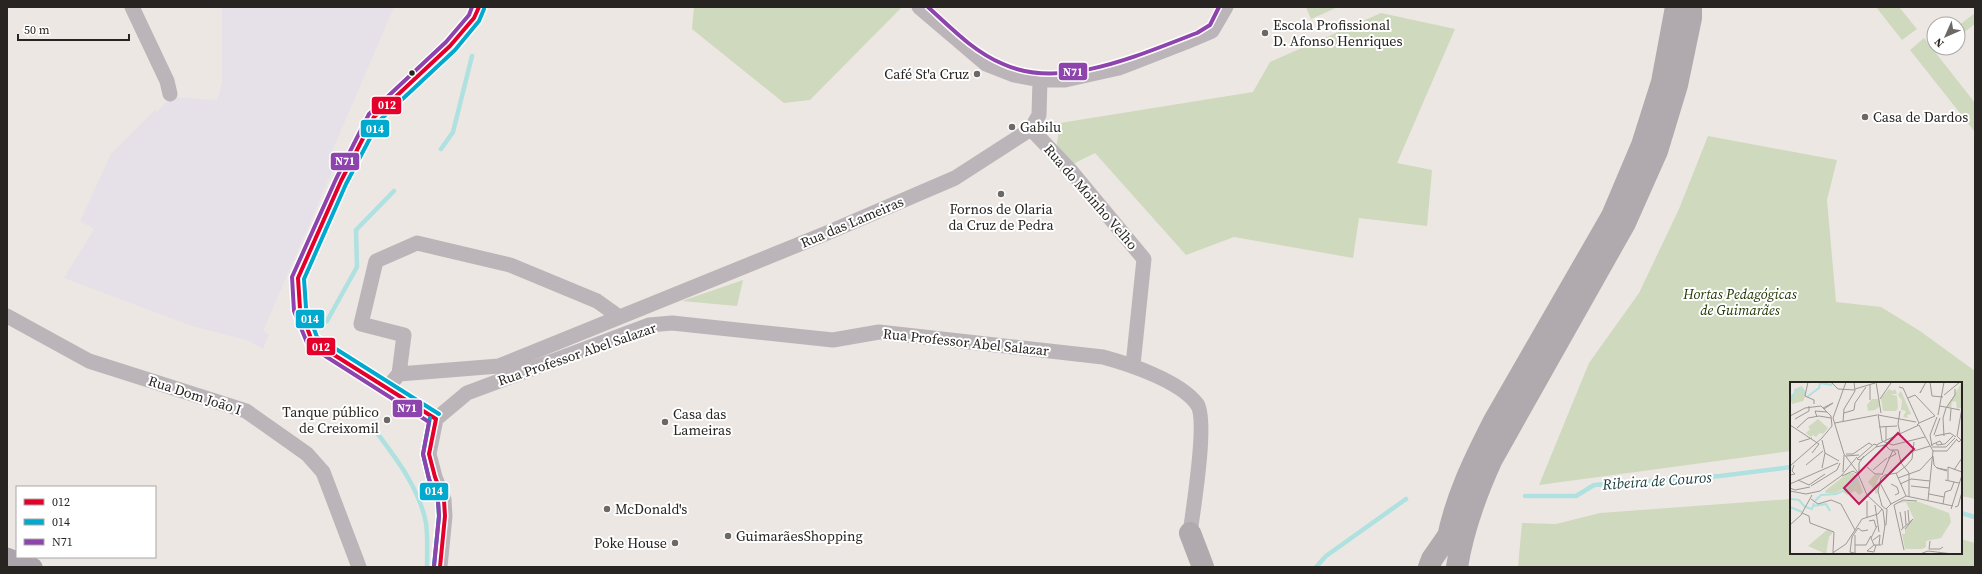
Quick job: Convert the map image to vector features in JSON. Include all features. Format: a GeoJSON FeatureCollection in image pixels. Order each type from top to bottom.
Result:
{"type":"FeatureCollection","features":[{"type":"Feature","properties":{"kind":"highway"},"geometry":{"type":"LineString","coordinates":[[1457,567],[1455,538],[1456,505],[1478,453],[1494,421],[1612,216],[1642,146],[1662,82],[1676,7]]}},
{"type":"Feature","properties":{"kind":"highway"},"geometry":{"type":"LineString","coordinates":[[1433,565],[1455,538],[1492,459],[1625,223],[1657,151],[1677,85],[1691,18],[1691,7]]}},
{"type":"Feature","properties":{"kind":"highway"},"geometry":{"type":"LineString","coordinates":[[1190,533],[1203,567]]}},
{"type":"Feature","properties":{"kind":"highway"},"geometry":{"type":"LineString","coordinates":[[1455,538],[1462,567]]}},
{"type":"Feature","properties":{"kind":"main road"},"geometry":{"type":"LineString","coordinates":[[7,557],[33,567]]}},
{"type":"Feature","properties":{"kind":"street"},"geometry":{"type":"LineString","coordinates":[[132,7],[167,81],[170,94]]}},
{"type":"Feature","properties":{"kind":"street"},"geometry":{"type":"LineString","coordinates":[[440,567],[445,516],[444,500],[435,477],[430,454],[436,419],[312,341],[300,309],[298,278],[341,181],[374,117],[450,46],[474,18],[479,7]]}},
{"type":"Feature","properties":{"kind":"street"},"geometry":{"type":"LineString","coordinates":[[919,7],[986,64],[1014,75],[1040,80],[1065,80],[1119,68],[1212,32],[1226,7]]}},
{"type":"Feature","properties":{"kind":"street","name":"Rua das Lameiras"},"geometry":{"type":"LineString","coordinates":[[618,316],[799,245],[955,178],[1030,129],[1039,114],[1040,80]]}},
{"type":"Feature","properties":{"kind":"street","name":"Rua do Moinho Velho"},"geometry":{"type":"LineString","coordinates":[[1030,129],[1071,171],[1144,259],[1133,365]]}},
{"type":"Feature","properties":{"kind":"street"},"geometry":{"type":"LineString","coordinates":[[384,387],[399,374],[404,335],[361,324],[376,261],[417,243],[510,265],[597,301],[618,316]]}},
{"type":"Feature","properties":{"kind":"street","name":"Rua Dom João I"},"geometry":{"type":"LineString","coordinates":[[7,316],[89,361],[246,411],[307,454],[323,472],[359,567]]}},
{"type":"Feature","properties":{"kind":"street","name":"Rua Professor Abel Salazar"},"geometry":{"type":"LineString","coordinates":[[399,374],[499,366],[618,316]]}},
{"type":"Feature","properties":{"kind":"street","name":"Rua Professor Abel Salazar"},"geometry":{"type":"LineString","coordinates":[[436,419],[467,393],[649,325],[672,323],[739,328],[833,340],[879,332],[1103,357],[1133,365],[1170,383],[1197,404],[1200,412],[1201,428],[1190,533],[1194,567]]}},
{"type":"Feature","properties":{"kind":"shaded area"},"geometry":{"type":"Polygon","coordinates":[[[222,7],[394,7],[327,163],[334,167],[263,331],[269,334],[263,349],[247,340],[192,326],[64,278],[94,229],[80,221],[111,154],[155,110],[157,112],[171,97],[217,100],[222,83],[222,7]]]}},
{"type":"Feature","properties":{"kind":"green space"},"geometry":{"type":"Polygon","coordinates":[[[694,7],[902,7],[810,100],[784,103],[692,29],[694,7]]]}},
{"type":"Feature","properties":{"kind":"green space"},"geometry":{"type":"Polygon","coordinates":[[[1306,7],[1338,7],[1311,19],[1306,7]]]}},
{"type":"Feature","properties":{"kind":"green space"},"geometry":{"type":"Polygon","coordinates":[[[1876,7],[1899,7],[1917,29],[1902,40],[1876,7]]]}},
{"type":"Feature","properties":{"kind":"green space"},"geometry":{"type":"Polygon","coordinates":[[[1381,13],[1455,29],[1397,163],[1432,170],[1427,226],[1359,218],[1353,258],[1234,237],[1186,255],[1095,153],[1073,164],[1056,149],[1060,123],[1253,92],[1270,62],[1381,13]]]}},
{"type":"Feature","properties":{"kind":"green space"},"geometry":{"type":"Polygon","coordinates":[[[1975,13],[1975,24],[1966,31],[1966,20],[1975,13]]]}},
{"type":"Feature","properties":{"kind":"green space"},"geometry":{"type":"Polygon","coordinates":[[[1924,38],[1926,41],[1926,56],[1938,56],[1975,103],[1975,132],[1910,50],[1924,38]]]}},
{"type":"Feature","properties":{"kind":"green space","name":"Hortas Pedagógicas de Guimarães"},"geometry":{"type":"Polygon","coordinates":[[[1708,136],[1837,160],[1827,200],[1836,302],[1881,307],[1920,331],[1975,371],[1975,499],[1962,496],[1962,382],[1790,382],[1790,451],[1539,485],[1589,363],[1639,293],[1679,209],[1708,136]]]}},
{"type":"Feature","properties":{"kind":"green space"},"geometry":{"type":"Polygon","coordinates":[[[743,280],[737,306],[682,301],[743,280]]]}},
{"type":"Feature","properties":{"kind":"green space"},"geometry":{"type":"Polygon","coordinates":[[[1790,499],[1790,554],[1962,554],[1962,539],[1975,543],[1975,567],[1518,567],[1522,523],[1556,524],[1600,513],[1790,499]]]}},
{"type":"Feature","properties":{"kind":"waterway","name":"Ribeira de Couros"},"geometry":{"type":"LineString","coordinates":[[441,149],[453,132],[472,56]]}},
{"type":"Feature","properties":{"kind":"waterway","name":"Ribeira de Couros"},"geometry":{"type":"LineString","coordinates":[[327,321],[357,267],[356,230],[394,191]]}},
{"type":"Feature","properties":{"kind":"waterway","name":"Ribeira de Couros"},"geometry":{"type":"LineString","coordinates":[[374,429],[405,473],[423,510],[426,523],[427,567]]}},
{"type":"Feature","properties":{"kind":"waterway","name":"Ribeira de Couros"},"geometry":{"type":"LineString","coordinates":[[1525,496],[1576,496],[1594,485],[1720,476],[1790,467]]}},
{"type":"Feature","properties":{"kind":"waterway","name":"Ribeira de Couros"},"geometry":{"type":"LineString","coordinates":[[1316,567],[1326,556],[1406,499]]}},
{"type":"Feature","properties":{"kind":"waterway","name":"Ribeira de Couros"},"geometry":{"type":"LineString","coordinates":[[1962,513],[1975,517]]}},
{"type":"Feature","properties":{"kind":"transit line","name":"N71"},"geometry":{"type":"LineString","coordinates":[[434,566],[439,516],[438,501],[429,479],[423,454],[429,422],[308,345],[294,311],[292,277],[336,179],[369,114],[446,42],[469,15],[472,7]]}},
{"type":"Feature","properties":{"kind":"transit line","name":"012"},"geometry":{"type":"LineString","coordinates":[[436,419],[312,341],[300,309],[298,278],[341,181],[374,117],[450,46],[474,18],[479,7]]}},
{"type":"Feature","properties":{"kind":"transit line","name":"N71"},"geometry":{"type":"LineString","coordinates":[[928,7],[963,39],[992,59],[1026,71],[1050,74],[1076,72],[1127,59],[1197,33],[1210,25],[1219,7]]}},
{"type":"Feature","properties":{"kind":"transit line","name":"014"},"geometry":{"type":"LineString","coordinates":[[439,414],[317,337],[306,308],[304,279],[346,184],[379,121],[455,50],[479,21],[484,9]]}},
{"type":"Feature","properties":{"kind":"transit line","name":"014"},"geometry":{"type":"LineString","coordinates":[[430,418],[423,454],[429,479],[438,501],[439,516],[434,566]]}},
{"type":"Feature","properties":{"kind":"transit line","name":"012"},"geometry":{"type":"LineString","coordinates":[[436,419],[429,454],[435,477],[444,500],[445,516],[440,567]]}},
{"type":"Feature","properties":{"kind":"place","name":"Escola Profissional D. Afonso Henriques"},"geometry":{"type":"Point","coordinates":[1265,33]}},
{"type":"Feature","properties":{"kind":"place","name":"Café St'a Cruz"},"geometry":{"type":"Point","coordinates":[977,74]}},
{"type":"Feature","properties":{"kind":"place","name":"Casa de Dardos"},"geometry":{"type":"Point","coordinates":[1865,117]}},
{"type":"Feature","properties":{"kind":"place","name":"Gabilu"},"geometry":{"type":"Point","coordinates":[1012,127]}},
{"type":"Feature","properties":{"kind":"place","name":"Fornos de Olaria da Cruz de Pedra"},"geometry":{"type":"Point","coordinates":[1001,194]}},
{"type":"Feature","properties":{"kind":"place","name":"Tanque público de Creixomil"},"geometry":{"type":"Point","coordinates":[387,420]}},
{"type":"Feature","properties":{"kind":"place","name":"Casa das Lameiras"},"geometry":{"type":"Point","coordinates":[665,422]}},
{"type":"Feature","properties":{"kind":"place","name":"McDonald's"},"geometry":{"type":"Point","coordinates":[607,509]}},
{"type":"Feature","properties":{"kind":"place","name":"GuimarãesShopping"},"geometry":{"type":"Point","coordinates":[728,536]}},
{"type":"Feature","properties":{"kind":"place","name":"Poke House"},"geometry":{"type":"Point","coordinates":[675,543]}}]}
